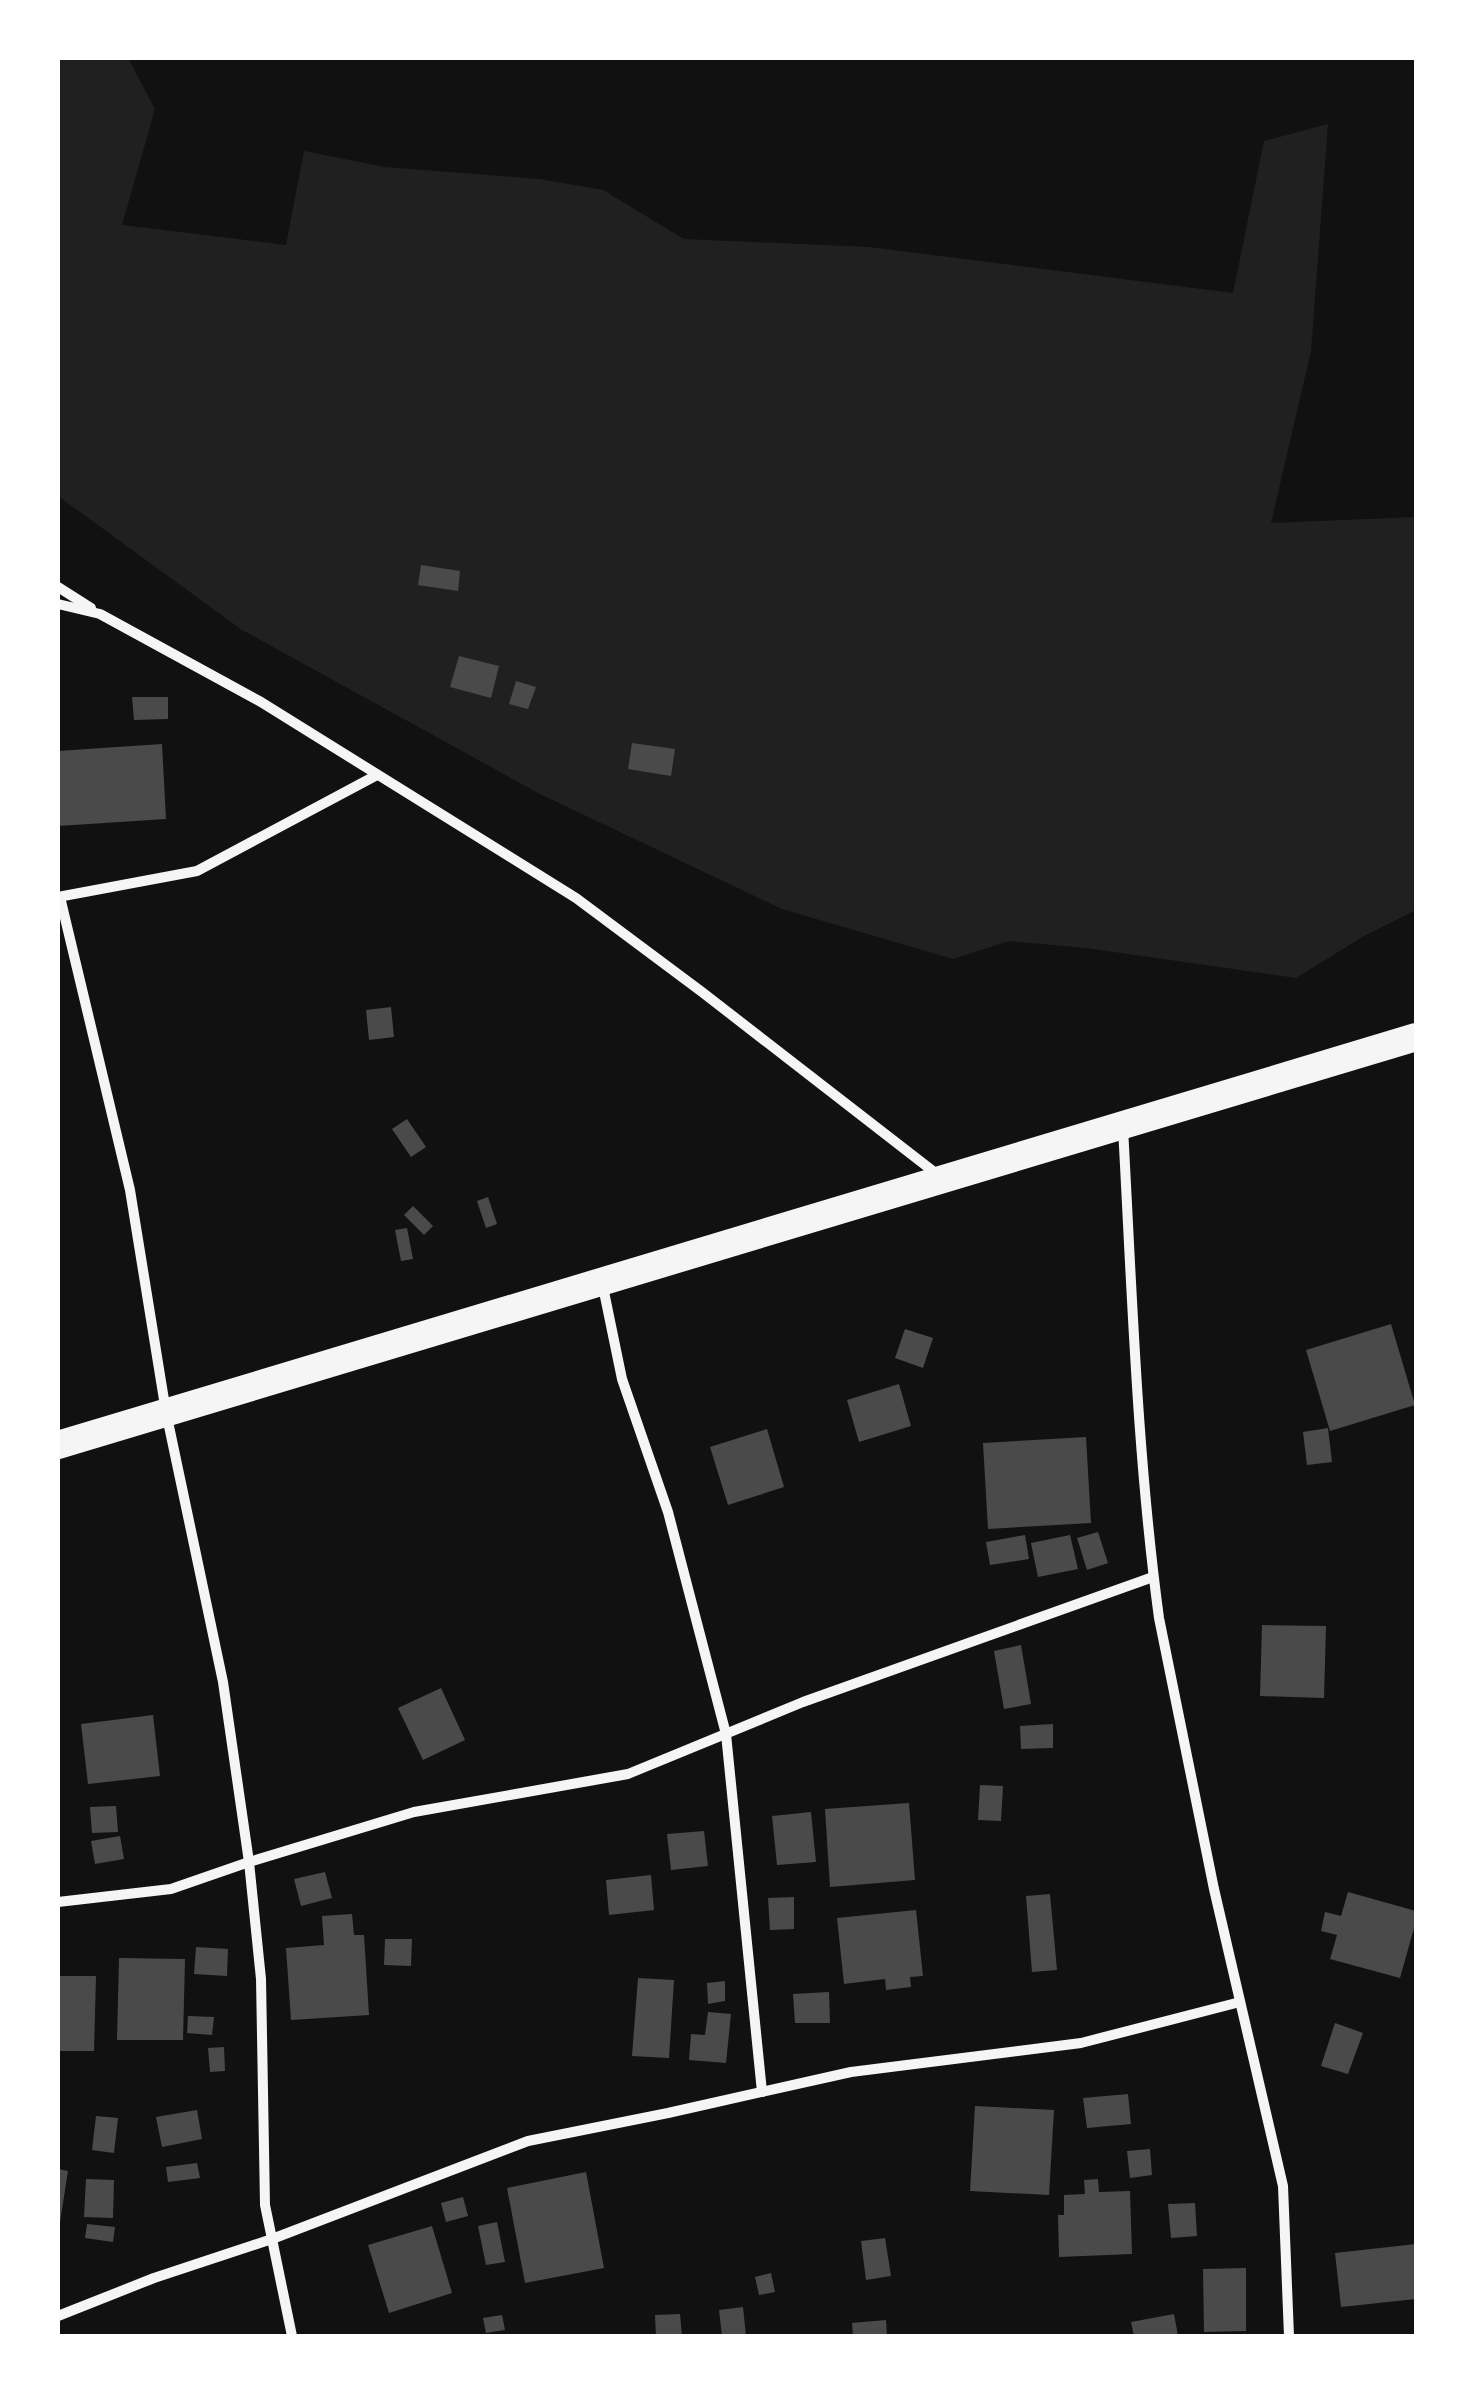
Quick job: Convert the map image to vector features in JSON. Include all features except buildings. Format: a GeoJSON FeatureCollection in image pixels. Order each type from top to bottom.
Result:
{"type":"FeatureCollection","features":[{"type":"Feature","properties":{"kind":"highway"},"geometry":{"type":"LineString","coordinates":[[58,1446],[1416,1037]]}},
{"type":"Feature","properties":{"kind":"street"},"geometry":{"type":"LineString","coordinates":[[58,587],[261,702],[576,898],[943,1178]]}},
{"type":"Feature","properties":{"kind":"street"},"geometry":{"type":"LineString","coordinates":[[58,604],[100,614]]}},
{"type":"Feature","properties":{"kind":"street"},"geometry":{"type":"LineString","coordinates":[[292,2336],[265,2205],[261,1980],[249,1862],[223,1682],[166,1412],[130,1190],[59,897],[197,871],[377,775]]}},
{"type":"Feature","properties":{"kind":"street"},"geometry":{"type":"LineString","coordinates":[[1123,1124],[1141,1459],[1153,1577],[1210,1870],[1283,2186],[1289,2336]]}},
{"type":"Feature","properties":{"kind":"street"},"geometry":{"type":"LineString","coordinates":[[602,1281],[622,1379],[668,1512],[726,1734],[762,2092]]}},
{"type":"Feature","properties":{"kind":"street"},"geometry":{"type":"LineString","coordinates":[[58,1902],[171,1890],[414,1812],[628,1774],[803,1702],[1153,1577]]}},
{"type":"Feature","properties":{"kind":"street"},"geometry":{"type":"LineString","coordinates":[[58,2316],[528,2141],[851,2072],[1081,2043],[1240,2002]]}},
{"type":"Feature","properties":{"kind":"shaded area"},"geometry":{"type":"Polygon","coordinates":[[[58,58],[128,58],[155,109],[122,225],[286,245],[304,151],[385,167],[540,179],[603,190],[684,239],[869,247],[1233,293],[1264,141],[1328,124],[1311,351],[1271,523],[1416,517],[1416,910],[1364,936],[1296,978],[1009,941],[953,959],[782,909],[540,794],[242,630],[58,496],[58,58]]]}}]}
